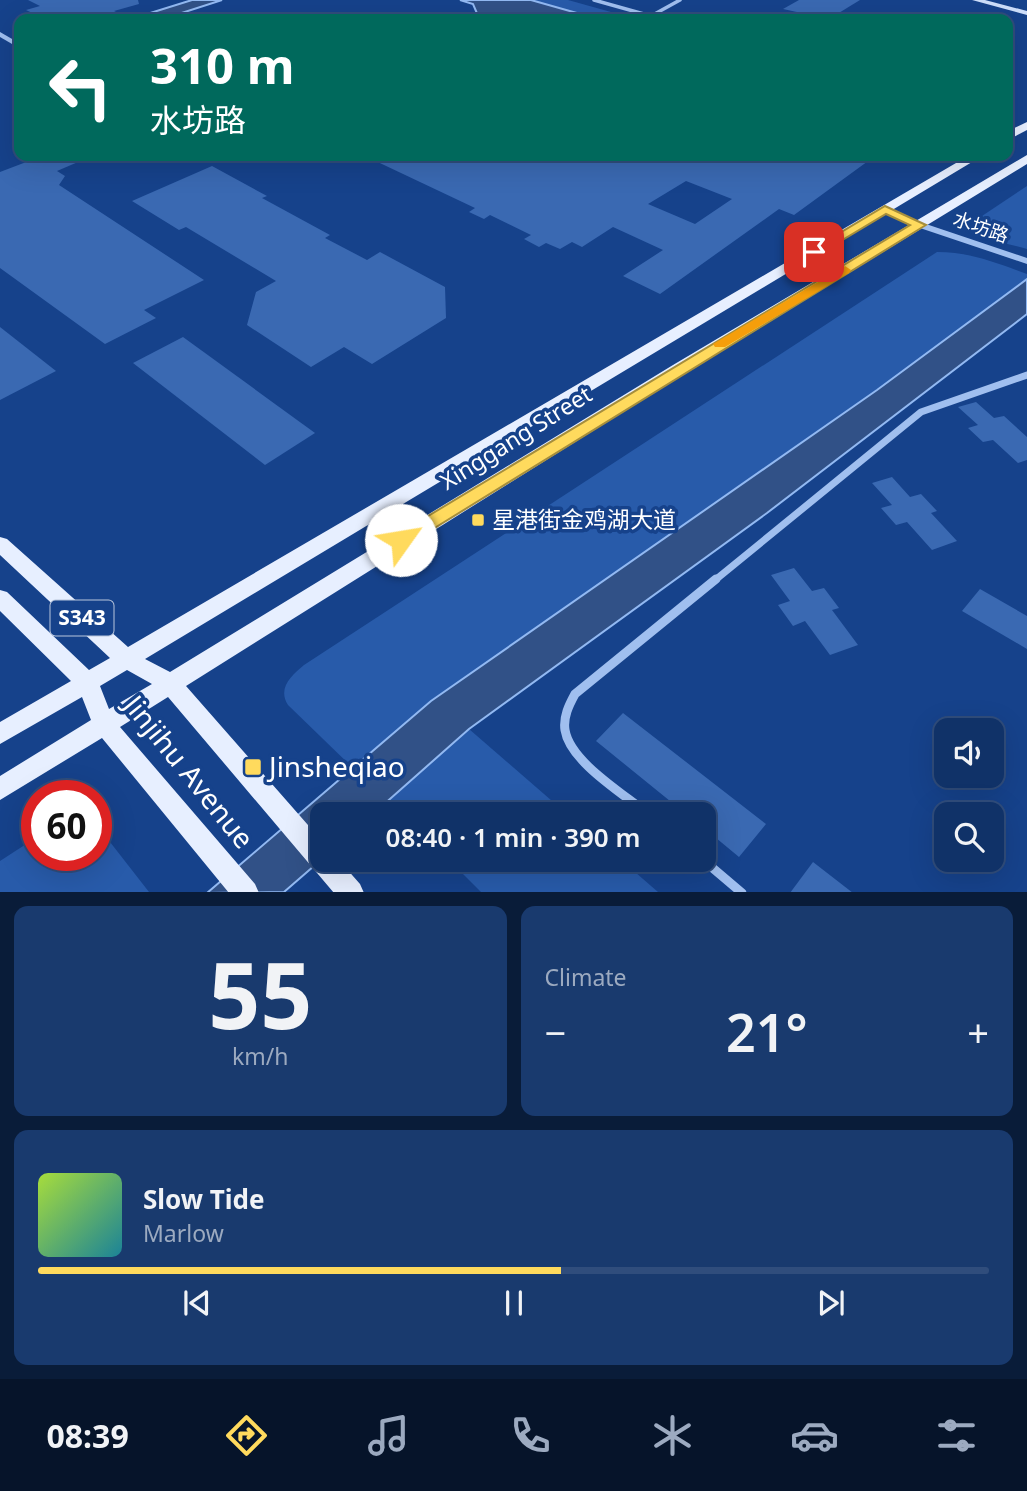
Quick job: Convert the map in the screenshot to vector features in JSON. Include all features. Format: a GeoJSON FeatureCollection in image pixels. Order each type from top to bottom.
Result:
{"type":"FeatureCollection","features":[{"type":"Feature","properties":{"kind":"main road"},"geometry":{"type":"LineString","coordinates":[[976,0],[1027,13]]}},
{"type":"Feature","properties":{"kind":"main road"},"geometry":{"type":"LineString","coordinates":[[1000,0],[1027,7]]}},
{"type":"Feature","properties":{"kind":"main road","name":"Xinggang Street"},"geometry":{"type":"LineString","coordinates":[[0,789],[679,369],[1027,159]]}},
{"type":"Feature","properties":{"kind":"main road","name":"Xinggang Street"},"geometry":{"type":"LineString","coordinates":[[0,734],[968,161]]}},
{"type":"Feature","properties":{"kind":"main road","name":"Jinjihu Avenue"},"geometry":{"type":"LineString","coordinates":[[0,544],[127,659],[170,683],[351,892]]}},
{"type":"Feature","properties":{"kind":"main road","name":"Jinjihu Avenue"},"geometry":{"type":"LineString","coordinates":[[0,598],[86,682],[104,724],[246,892]]}},
{"type":"Feature","properties":{"kind":"street","name":"水坊路"},"geometry":{"type":"LineString","coordinates":[[885,210],[919,225],[1027,261]]}},
{"type":"Feature","properties":{"kind":"street"},"geometry":{"type":"LineString","coordinates":[[634,802],[583,760],[568,741],[565,718],[575,694],[921,412],[1027,375]]}},
{"type":"Feature","properties":{"kind":"street"},"geometry":{"type":"LineString","coordinates":[[716,871],[742,892]]}},
{"type":"Feature","properties":{"kind":"lane"},"geometry":{"type":"LineString","coordinates":[[594,0],[644,14]]}},
{"type":"Feature","properties":{"kind":"lane"},"geometry":{"type":"LineString","coordinates":[[655,14],[680,0]]}},
{"type":"Feature","properties":{"kind":"shaded area"},"geometry":{"type":"Polygon","coordinates":[[[192,0],[222,0],[179,14],[147,14],[192,0]]]}},
{"type":"Feature","properties":{"kind":"shaded area"},"geometry":{"type":"Polygon","coordinates":[[[460,0],[531,0],[580,14],[477,14],[473,4],[460,0]]]}},
{"type":"Feature","properties":{"kind":"shaded area"},"geometry":{"type":"Polygon","coordinates":[[[531,0],[568,0],[618,14],[580,14],[531,0]]]}},
{"type":"Feature","properties":{"kind":"shaded area"},"geometry":{"type":"Polygon","coordinates":[[[1027,186],[1027,249],[998,241],[979,229],[976,223],[979,218],[1027,186]]]}},
{"type":"Feature","properties":{"kind":"shaded area"},"geometry":{"type":"Polygon","coordinates":[[[937,252],[983,259],[1027,274],[1027,279],[877,390],[431,701],[354,769],[288,705],[284,693],[287,682],[304,665],[937,252]]]}},
{"type":"Feature","properties":{"kind":"shaded area"},"geometry":{"type":"Polygon","coordinates":[[[1027,279],[1027,314],[767,513],[469,729],[387,802],[313,802],[431,701],[877,390],[1027,279]]]}},
{"type":"Feature","properties":{"kind":"shaded area"},"geometry":{"type":"Polygon","coordinates":[[[469,729],[553,802],[390,802],[388,800],[469,729]]]}},
{"type":"Feature","properties":{"kind":"shaded area"},"geometry":{"type":"Polygon","coordinates":[[[310,805],[310,869],[284,892],[208,892],[310,805]]]}},
{"type":"Feature","properties":{"kind":"shaded area"},"geometry":{"type":"Polygon","coordinates":[[[112,845],[149,892],[0,892],[0,861],[21,847],[21,871],[112,871],[112,845]]]}},
{"type":"Feature","properties":{"kind":"shaded area"},"geometry":{"type":"Polygon","coordinates":[[[461,872],[635,872],[658,892],[481,892],[461,872]]]}},
{"type":"Feature","properties":{"kind":"pier"},"geometry":{"type":"Polygon","coordinates":[[[1013,135],[1027,139],[1027,172],[992,161],[1013,161],[1013,135]]]}},
{"type":"Feature","properties":{"kind":"building"},"geometry":{"type":"Polygon","coordinates":[[[28,0],[138,0],[139,4],[114,11],[120,14],[34,14],[26,10],[40,6],[28,0]]]}},
{"type":"Feature","properties":{"kind":"building"},"geometry":{"type":"Polygon","coordinates":[[[799,0],[860,0],[837,14],[806,14],[783,9],[799,0]]]}},
{"type":"Feature","properties":{"kind":"building"},"geometry":{"type":"Polygon","coordinates":[[[29,161],[80,161],[57,171],[65,176],[59,185],[204,280],[144,310],[156,318],[105,344],[0,268],[0,172],[29,161]]]}},
{"type":"Feature","properties":{"kind":"building"},"geometry":{"type":"Polygon","coordinates":[[[376,161],[868,161],[794,215],[779,209],[660,294],[623,276],[663,250],[613,227],[582,247],[572,242],[560,249],[546,243],[539,247],[524,239],[531,235],[490,215],[484,219],[469,212],[475,208],[376,161]],[[686,181],[648,204],[695,224],[732,199],[686,181]]]}},
{"type":"Feature","properties":{"kind":"building"},"geometry":{"type":"Polygon","coordinates":[[[212,166],[267,196],[262,198],[330,235],[325,238],[367,260],[380,252],[445,287],[446,318],[372,364],[344,347],[311,367],[247,325],[256,292],[276,281],[186,227],[179,230],[132,201],[212,166]]]}},
{"type":"Feature","properties":{"kind":"building"},"geometry":{"type":"Polygon","coordinates":[[[0,327],[56,371],[0,400],[0,327]]]}},
{"type":"Feature","properties":{"kind":"building"},"geometry":{"type":"Polygon","coordinates":[[[183,337],[315,433],[265,465],[133,363],[183,337]]]}},
{"type":"Feature","properties":{"kind":"building"},"geometry":{"type":"Polygon","coordinates":[[[976,402],[994,418],[1004,416],[1027,437],[1027,460],[1018,463],[993,440],[983,442],[968,428],[978,425],[958,407],[976,402]]]}},
{"type":"Feature","properties":{"kind":"building"},"geometry":{"type":"Polygon","coordinates":[[[892,477],[910,497],[921,494],[937,511],[931,513],[957,541],[932,550],[907,522],[896,525],[881,508],[892,505],[872,483],[892,477]]]}},
{"type":"Feature","properties":{"kind":"building"},"geometry":{"type":"Polygon","coordinates":[[[794,568],[812,591],[824,588],[839,608],[832,610],[858,645],[830,655],[805,621],[793,626],[778,605],[790,601],[771,575],[794,568]]]}},
{"type":"Feature","properties":{"kind":"building"},"geometry":{"type":"Polygon","coordinates":[[[980,589],[1027,616],[1027,649],[962,611],[980,589]]]}},
{"type":"Feature","properties":{"kind":"building"},"geometry":{"type":"Polygon","coordinates":[[[623,713],[766,824],[739,857],[716,838],[716,802],[671,802],[596,741],[623,713]]]}},
{"type":"Feature","properties":{"kind":"building"},"geometry":{"type":"Polygon","coordinates":[[[813,862],[852,892],[791,892],[813,862]]]}},
{"type":"Feature","properties":{"kind":"slow traffic"},"geometry":{"type":"LineString","coordinates":[[720,344],[845,270]]}},
{"type":"Feature","properties":{"kind":"place","name":"星港街金鸡湖大道"},"geometry":{"type":"Point","coordinates":[478,520]}},
{"type":"Feature","properties":{"kind":"place","name":"Jinsheqiao"},"geometry":{"type":"Point","coordinates":[253,767]}},
{"type":"Feature","properties":{"kind":"route"},"geometry":{"type":"LineString","coordinates":[[401,540],[919,225],[885,210],[814,252]]}}]}
